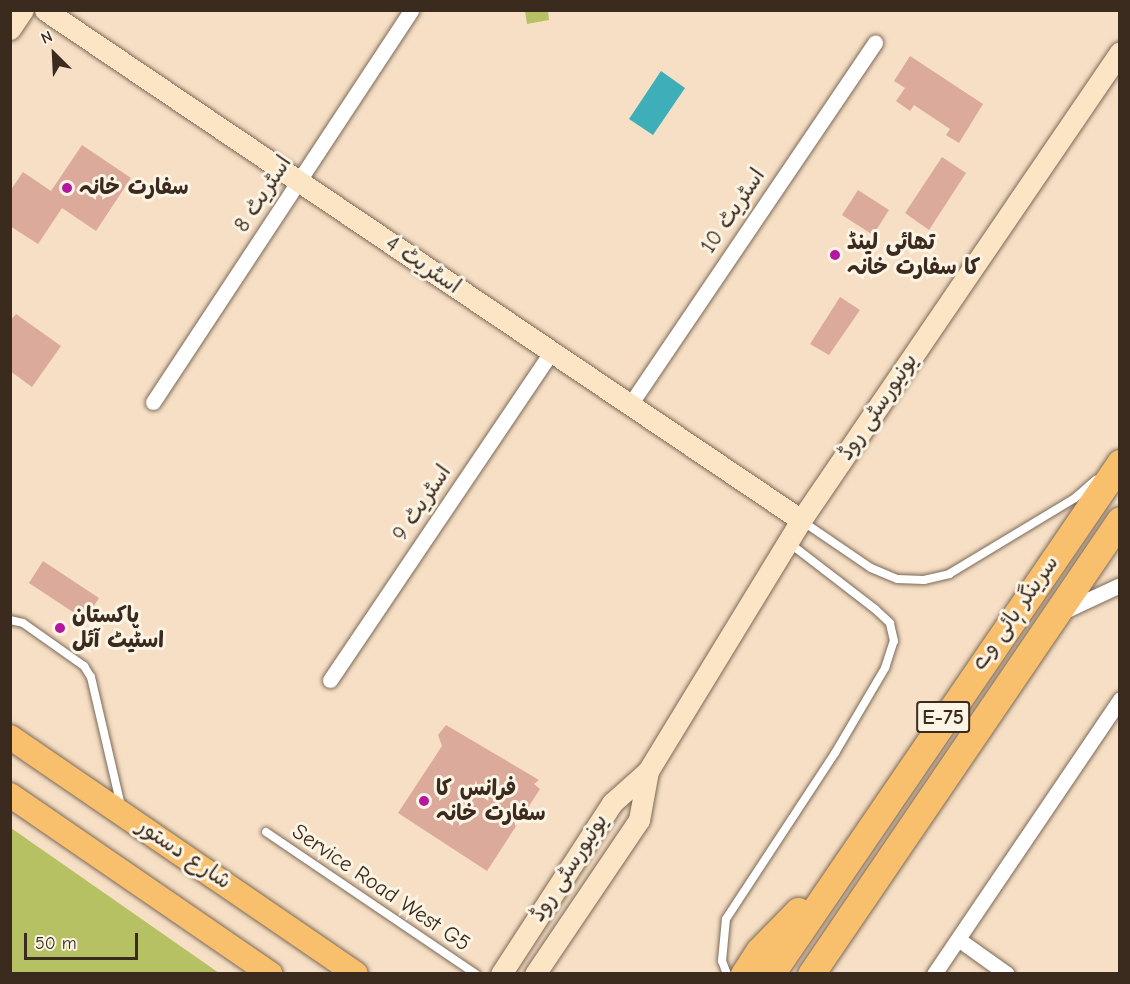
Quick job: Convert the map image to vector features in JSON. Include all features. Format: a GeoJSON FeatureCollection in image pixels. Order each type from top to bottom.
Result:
{"type":"FeatureCollection","features":[{"type":"Feature","properties":{"kind":"highway","name":"سرینگر ہائی وے"},"geometry":{"type":"LineString","coordinates":[[771,974],[1119,461]]}},
{"type":"Feature","properties":{"kind":"highway","name":"سرینگر ہائی وے"},"geometry":{"type":"LineString","coordinates":[[811,974],[1057,615],[1119,520]]}},
{"type":"Feature","properties":{"kind":"highway"},"geometry":{"type":"LineString","coordinates":[[744,974],[788,920],[831,884]]}},
{"type":"Feature","properties":{"kind":"main road","name":"شارع دستور"},"geometry":{"type":"LineString","coordinates":[[10,737],[356,974]]}},
{"type":"Feature","properties":{"kind":"main road"},"geometry":{"type":"LineString","coordinates":[[10,795],[270,974]]}},
{"type":"Feature","properties":{"kind":"street"},"geometry":{"type":"LineString","coordinates":[[10,29],[23,10]]}},
{"type":"Feature","properties":{"kind":"street","name":"اسٹریٹ 4"},"geometry":{"type":"LineString","coordinates":[[45,10],[801,520]]}},
{"type":"Feature","properties":{"kind":"street","name":"اسٹریٹ 8"},"geometry":{"type":"LineString","coordinates":[[153,402],[411,10]]}},
{"type":"Feature","properties":{"kind":"street","name":"اسٹریٹ 10"},"geometry":{"type":"LineString","coordinates":[[629,406],[875,42]]}},
{"type":"Feature","properties":{"kind":"street","name":"یونیورسٹی روڈ"},"geometry":{"type":"LineString","coordinates":[[501,974],[612,803],[648,771],[801,520],[1119,52]]}},
{"type":"Feature","properties":{"kind":"street","name":"اسٹریٹ 9"},"geometry":{"type":"LineString","coordinates":[[330,680],[551,352]]}},
{"type":"Feature","properties":{"kind":"street"},"geometry":{"type":"LineString","coordinates":[[1057,615],[1119,585]]}},
{"type":"Feature","properties":{"kind":"street"},"geometry":{"type":"LineString","coordinates":[[934,974],[1119,699]]}},
{"type":"Feature","properties":{"kind":"street","name":"یونیورسٹی روڈ"},"geometry":{"type":"LineString","coordinates":[[535,974],[639,820],[648,771]]}},
{"type":"Feature","properties":{"kind":"street"},"geometry":{"type":"LineString","coordinates":[[958,939],[1007,974]]}},
{"type":"Feature","properties":{"kind":"lane"},"geometry":{"type":"LineString","coordinates":[[801,520],[871,568],[897,579],[924,580],[949,574],[1060,507],[1119,461]]}},
{"type":"Feature","properties":{"kind":"lane"},"geometry":{"type":"LineString","coordinates":[[727,974],[722,961],[726,919],[835,753],[885,668],[894,641],[890,623],[875,609],[787,542]]}},
{"type":"Feature","properties":{"kind":"lane"},"geometry":{"type":"LineString","coordinates":[[10,620],[23,623],[84,666],[90,677],[122,813]]}},
{"type":"Feature","properties":{"kind":"lane","name":"Service Road West G5"},"geometry":{"type":"LineString","coordinates":[[266,832],[476,974]]}},
{"type":"Feature","properties":{"kind":"green space"},"geometry":{"type":"Polygon","coordinates":[[[525,11],[548,11],[549,20],[527,24],[525,11]]]}},
{"type":"Feature","properties":{"kind":"green space"},"geometry":{"type":"Polygon","coordinates":[[[11,828],[219,973],[11,973],[11,828]]]}},
{"type":"Feature","properties":{"kind":"water"},"geometry":{"type":"Polygon","coordinates":[[[661,71],[685,88],[653,135],[629,119],[661,71]]]}},
{"type":"Feature","properties":{"kind":"building"},"geometry":{"type":"Polygon","coordinates":[[[910,56],[983,104],[959,143],[946,135],[950,129],[914,105],[910,111],[896,101],[905,88],[894,81],[910,56]]]}},
{"type":"Feature","properties":{"kind":"building"},"geometry":{"type":"Polygon","coordinates":[[[82,145],[131,178],[96,231],[62,208],[38,244],[10,226],[10,191],[23,172],[51,191],[82,145]]]}},
{"type":"Feature","properties":{"kind":"building"},"geometry":{"type":"Polygon","coordinates":[[[942,157],[966,173],[929,230],[905,213],[942,157]]]}},
{"type":"Feature","properties":{"kind":"building"},"geometry":{"type":"Polygon","coordinates":[[[858,190],[889,210],[873,235],[842,215],[858,190]]]}},
{"type":"Feature","properties":{"kind":"building"},"geometry":{"type":"Polygon","coordinates":[[[840,297],[860,310],[829,355],[810,344],[840,297]]]}},
{"type":"Feature","properties":{"kind":"building"},"geometry":{"type":"Polygon","coordinates":[[[16,314],[61,346],[32,387],[10,371],[10,321],[16,314]]]}},
{"type":"Feature","properties":{"kind":"building"},"geometry":{"type":"Polygon","coordinates":[[[43,561],[99,598],[85,620],[29,583],[43,561]]]}},
{"type":"Feature","properties":{"kind":"building"},"geometry":{"type":"Polygon","coordinates":[[[446,725],[539,780],[534,784],[540,789],[487,871],[398,813],[442,746],[438,735],[446,725]]]}},
{"type":"Feature","properties":{"kind":"place","name":"سفارت خانہ"},"geometry":{"type":"Point","coordinates":[67,188]}},
{"type":"Feature","properties":{"kind":"place","name":"تھائی لینڈ کا سفارت خانہ"},"geometry":{"type":"Point","coordinates":[835,255]}},
{"type":"Feature","properties":{"kind":"place","name":"پاکستان اسٹیٹ آئل"},"geometry":{"type":"Point","coordinates":[60,628]}},
{"type":"Feature","properties":{"kind":"place","name":"فرانس کا سفارت خانہ"},"geometry":{"type":"Point","coordinates":[424,801]}}]}
